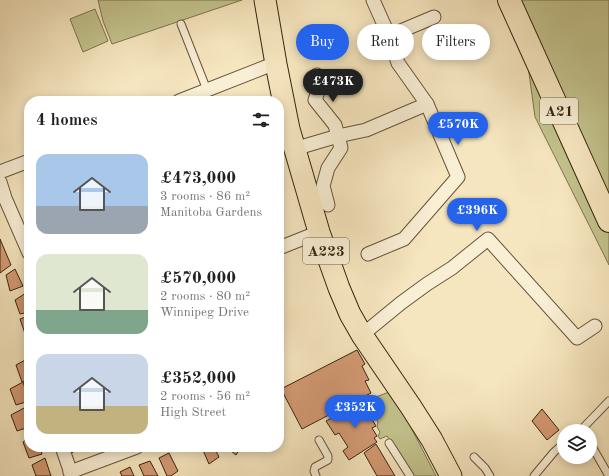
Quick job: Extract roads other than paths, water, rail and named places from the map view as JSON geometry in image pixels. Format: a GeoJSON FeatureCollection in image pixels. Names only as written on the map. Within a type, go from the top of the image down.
{"type":"FeatureCollection","features":[{"type":"Feature","properties":{"kind":"highway","name":"A21"},"geometry":{"type":"LineString","coordinates":[[509,0],[609,221]]}},
{"type":"Feature","properties":{"kind":"main road","name":"A223"},"geometry":{"type":"LineString","coordinates":[[265,0],[283,96]]}},
{"type":"Feature","properties":{"kind":"main road","name":"A223"},"geometry":{"type":"LineString","coordinates":[[284,103],[294,149],[319,232],[346,306],[362,335],[432,440],[451,476]]}},
{"type":"Feature","properties":{"kind":"street"},"geometry":{"type":"LineString","coordinates":[[373,0],[384,24]]}},
{"type":"Feature","properties":{"kind":"street"},"geometry":{"type":"LineString","coordinates":[[414,25],[434,16]]}},
{"type":"Feature","properties":{"kind":"street"},"geometry":{"type":"LineString","coordinates":[[368,254],[404,239],[458,177],[427,104],[397,60]]}},
{"type":"Feature","properties":{"kind":"street"},"geometry":{"type":"LineString","coordinates":[[209,96],[268,66],[276,64]]}},
{"type":"Feature","properties":{"kind":"street"},"geometry":{"type":"LineString","coordinates":[[317,75],[320,86],[315,100],[334,125],[341,148],[328,168],[323,186],[328,205]]}},
{"type":"Feature","properties":{"kind":"street"},"geometry":{"type":"LineString","coordinates":[[294,149],[338,136],[366,130],[427,104]]}},
{"type":"Feature","properties":{"kind":"street"},"geometry":{"type":"LineString","coordinates":[[0,172],[24,163]]}},
{"type":"Feature","properties":{"kind":"street"},"geometry":{"type":"LineString","coordinates":[[0,182],[5,198],[24,242]]}},
{"type":"Feature","properties":{"kind":"street"},"geometry":{"type":"LineString","coordinates":[[284,246],[319,232]]}},
{"type":"Feature","properties":{"kind":"street"},"geometry":{"type":"LineString","coordinates":[[362,335],[401,303],[452,268],[488,239],[577,338],[595,326]]}},
{"type":"Feature","properties":{"kind":"street"},"geometry":{"type":"LineString","coordinates":[[64,452],[71,474],[125,452]]}},
{"type":"Feature","properties":{"kind":"lane"},"geometry":{"type":"LineString","coordinates":[[181,24],[209,96]]}},
{"type":"Feature","properties":{"kind":"lane"},"geometry":{"type":"LineString","coordinates":[[587,424],[609,401]]}},
{"type":"Feature","properties":{"kind":"lane"},"geometry":{"type":"LineString","coordinates":[[316,476],[314,471],[315,467],[328,460],[328,456],[319,440]]}},
{"type":"Feature","properties":{"kind":"lane"},"geometry":{"type":"LineString","coordinates":[[389,443],[410,476]]}},
{"type":"Feature","properties":{"kind":"lane"},"geometry":{"type":"LineString","coordinates":[[534,476],[557,449]]}},
{"type":"Feature","properties":{"kind":"lane"},"geometry":{"type":"LineString","coordinates":[[597,455],[609,476]]}},
{"type":"Feature","properties":{"kind":"lane"},"geometry":{"type":"LineString","coordinates":[[474,457],[485,468],[490,476]]}}]}
